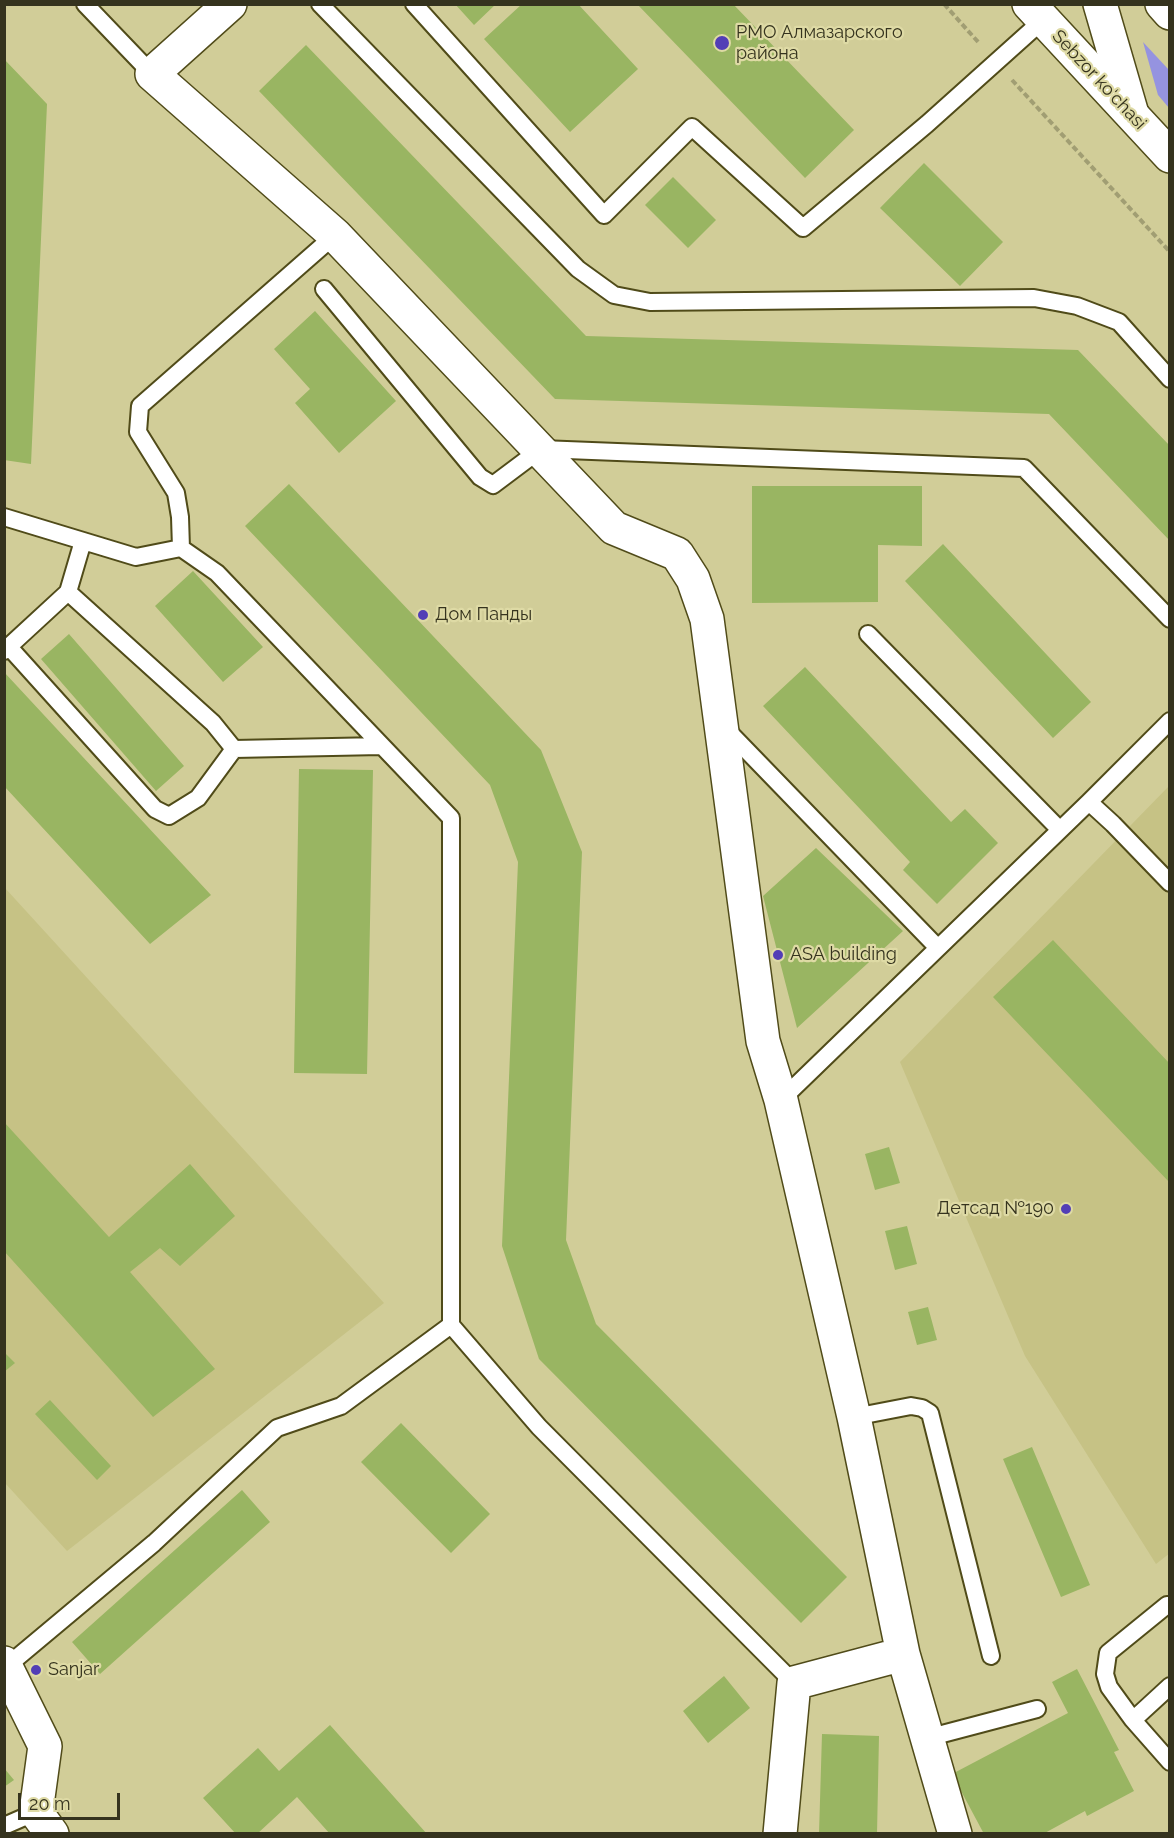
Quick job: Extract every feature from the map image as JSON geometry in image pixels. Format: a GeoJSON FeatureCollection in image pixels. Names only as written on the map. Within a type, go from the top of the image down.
{"type":"FeatureCollection","features":[{"type":"Feature","properties":{"kind":"street"},"geometry":{"type":"LineString","coordinates":[[230,4],[152,74],[335,235],[614,528],[677,554],[693,579],[707,619],[763,1041],[781,1100],[854,1417],[903,1654],[955,1833]]}},
{"type":"Feature","properties":{"kind":"street"},"geometry":{"type":"LineString","coordinates":[[1100,4],[1132,114]]}},
{"type":"Feature","properties":{"kind":"street"},"geometry":{"type":"LineString","coordinates":[[1162,4],[1170,13]]}},
{"type":"Feature","properties":{"kind":"street","name":"Sebzor ko‘chasi"},"geometry":{"type":"LineString","coordinates":[[1036,12],[1170,156]]}},
{"type":"Feature","properties":{"kind":"street"},"geometry":{"type":"LineString","coordinates":[[780,1833],[794,1683],[903,1654]]}},
{"type":"Feature","properties":{"kind":"street"},"geometry":{"type":"LineString","coordinates":[[6,1664],[45,1746],[44,1823]]}},
{"type":"Feature","properties":{"kind":"lane"},"geometry":{"type":"LineString","coordinates":[[85,4],[152,74]]}},
{"type":"Feature","properties":{"kind":"lane"},"geometry":{"type":"LineString","coordinates":[[320,4],[578,269],[614,295],[650,302],[1034,298],[1077,306],[1119,322],[1170,379]]}},
{"type":"Feature","properties":{"kind":"lane"},"geometry":{"type":"LineString","coordinates":[[414,4],[604,215],[692,127],[802,228],[927,124],[996,62],[1036,12]]}},
{"type":"Feature","properties":{"kind":"lane"},"geometry":{"type":"LineString","coordinates":[[181,548],[180,517],[176,493],[138,432],[140,405],[335,235]]}},
{"type":"Feature","properties":{"kind":"lane"},"geometry":{"type":"LineString","coordinates":[[324,289],[480,477],[493,485],[541,449],[1023,468],[1170,619]]}},
{"type":"Feature","properties":{"kind":"lane"},"geometry":{"type":"LineString","coordinates":[[4,517],[136,557],[181,548],[217,573],[451,818],[451,1325],[539,1427],[794,1683]]}},
{"type":"Feature","properties":{"kind":"lane"},"geometry":{"type":"LineString","coordinates":[[83,541],[68,592],[7,649],[155,809],[169,816],[198,798],[234,749]]}},
{"type":"Feature","properties":{"kind":"lane"},"geometry":{"type":"LineString","coordinates":[[68,592],[213,723],[234,749]]}},
{"type":"Feature","properties":{"kind":"lane"},"geometry":{"type":"LineString","coordinates":[[868,634],[1060,830]]}},
{"type":"Feature","properties":{"kind":"lane"},"geometry":{"type":"LineString","coordinates":[[781,1100],[1170,721]]}},
{"type":"Feature","properties":{"kind":"lane"},"geometry":{"type":"LineString","coordinates":[[721,724],[938,948]]}},
{"type":"Feature","properties":{"kind":"lane"},"geometry":{"type":"LineString","coordinates":[[234,749],[381,746]]}},
{"type":"Feature","properties":{"kind":"lane"},"geometry":{"type":"LineString","coordinates":[[1089,802],[1170,883]]}},
{"type":"Feature","properties":{"kind":"lane"},"geometry":{"type":"LineString","coordinates":[[6,1664],[154,1543],[277,1428],[341,1406],[451,1325]]}},
{"type":"Feature","properties":{"kind":"lane"},"geometry":{"type":"LineString","coordinates":[[854,1417],[911,1406],[922,1408],[930,1413],[991,1656]]}},
{"type":"Feature","properties":{"kind":"lane"},"geometry":{"type":"LineString","coordinates":[[1167,1605],[1108,1653],[1105,1674],[1109,1687],[1133,1720],[1170,1762]]}},
{"type":"Feature","properties":{"kind":"lane"},"geometry":{"type":"LineString","coordinates":[[1133,1720],[1170,1686]]}},
{"type":"Feature","properties":{"kind":"lane"},"geometry":{"type":"LineString","coordinates":[[927,1738],[1037,1709]]}},
{"type":"Feature","properties":{"kind":"lane"},"geometry":{"type":"LineString","coordinates":[[4,1826],[44,1823]]}},
{"type":"Feature","properties":{"kind":"path"},"geometry":{"type":"LineString","coordinates":[[944,4],[1170,252]]}},
{"type":"Feature","properties":{"kind":"shaded area"},"geometry":{"type":"Polygon","coordinates":[[[1143,42],[1169,70],[1169,108],[1158,95],[1143,42]]]}},
{"type":"Feature","properties":{"kind":"shaded area","name":"Детсад №190"},"geometry":{"type":"Polygon","coordinates":[[[1169,786],[1170,1553],[1156,1564],[1025,1356],[900,1062],[1169,786]]]}},
{"type":"Feature","properties":{"kind":"shaded area"},"geometry":{"type":"Polygon","coordinates":[[[5,888],[384,1303],[67,1551],[5,1483],[5,888]]]}},
{"type":"Feature","properties":{"kind":"building"},"geometry":{"type":"Polygon","coordinates":[[[455,4],[496,4],[474,25],[455,4]]]}},
{"type":"Feature","properties":{"kind":"building"},"geometry":{"type":"Polygon","coordinates":[[[522,4],[578,4],[638,69],[570,132],[484,39],[522,4]]]}},
{"type":"Feature","properties":{"kind":"building"},"geometry":{"type":"Polygon","coordinates":[[[637,4],[733,4],[854,130],[805,178],[637,4]]]}},
{"type":"Feature","properties":{"kind":"building"},"geometry":{"type":"Polygon","coordinates":[[[306,45],[586,336],[1078,350],[1170,446],[1170,541],[1049,414],[555,399],[259,91],[306,45]]]}},
{"type":"Feature","properties":{"kind":"building"},"geometry":{"type":"Polygon","coordinates":[[[4,59],[47,104],[31,464],[4,460],[4,59]]]}},
{"type":"Feature","properties":{"kind":"building"},"geometry":{"type":"Polygon","coordinates":[[[924,163],[1003,242],[960,286],[880,208],[924,163]]]}},
{"type":"Feature","properties":{"kind":"building"},"geometry":{"type":"Polygon","coordinates":[[[673,177],[716,220],[688,248],[645,205],[673,177]]]}},
{"type":"Feature","properties":{"kind":"building"},"geometry":{"type":"Polygon","coordinates":[[[315,311],[396,401],[339,453],[295,403],[310,389],[274,349],[315,311]]]}},
{"type":"Feature","properties":{"kind":"building"},"geometry":{"type":"Polygon","coordinates":[[[289,484],[541,750],[582,852],[566,1240],[596,1324],[847,1577],[801,1623],[539,1359],[502,1246],[518,862],[490,785],[245,526],[289,484]]]}},
{"type":"Feature","properties":{"kind":"building"},"geometry":{"type":"Polygon","coordinates":[[[752,486],[922,486],[922,546],[878,545],[878,602],[752,603],[752,486]]]}},
{"type":"Feature","properties":{"kind":"building"},"geometry":{"type":"Polygon","coordinates":[[[943,544],[1091,702],[1053,738],[905,581],[943,544]]]}},
{"type":"Feature","properties":{"kind":"building"},"geometry":{"type":"Polygon","coordinates":[[[193,571],[263,647],[223,682],[155,606],[193,571]]]}},
{"type":"Feature","properties":{"kind":"building"},"geometry":{"type":"Polygon","coordinates":[[[69,634],[184,766],[156,791],[41,659],[69,634]]]}},
{"type":"Feature","properties":{"kind":"building"},"geometry":{"type":"Polygon","coordinates":[[[805,667],[951,822],[965,809],[998,843],[937,904],[903,870],[910,862],[763,706],[805,667]]]}},
{"type":"Feature","properties":{"kind":"building"},"geometry":{"type":"Polygon","coordinates":[[[4,672],[211,895],[150,944],[4,786],[4,672]]]}},
{"type":"Feature","properties":{"kind":"building"},"geometry":{"type":"Polygon","coordinates":[[[299,769],[373,770],[367,1074],[294,1073],[299,769]]]}},
{"type":"Feature","properties":{"kind":"building"},"geometry":{"type":"Polygon","coordinates":[[[816,848],[903,931],[797,1028],[763,896],[816,848]]]}},
{"type":"Feature","properties":{"kind":"building"},"geometry":{"type":"Polygon","coordinates":[[[1053,940],[1170,1064],[1170,1183],[993,997],[1053,940]]]}},
{"type":"Feature","properties":{"kind":"building"},"geometry":{"type":"Polygon","coordinates":[[[4,1122],[109,1237],[190,1164],[235,1216],[180,1266],[160,1248],[130,1272],[215,1369],[153,1417],[4,1251],[4,1122]]]}},
{"type":"Feature","properties":{"kind":"building"},"geometry":{"type":"Polygon","coordinates":[[[889,1147],[900,1183],[875,1190],[865,1154],[889,1147]]]}},
{"type":"Feature","properties":{"kind":"building"},"geometry":{"type":"Polygon","coordinates":[[[907,1226],[917,1264],[895,1270],[885,1231],[907,1226]]]}},
{"type":"Feature","properties":{"kind":"building"},"geometry":{"type":"Polygon","coordinates":[[[928,1307],[937,1340],[917,1345],[908,1312],[928,1307]]]}},
{"type":"Feature","properties":{"kind":"building"},"geometry":{"type":"Polygon","coordinates":[[[4,1352],[15,1363],[4,1372],[4,1352]]]}},
{"type":"Feature","properties":{"kind":"building"},"geometry":{"type":"Polygon","coordinates":[[[50,1400],[111,1466],[97,1480],[35,1414],[50,1400]]]}},
{"type":"Feature","properties":{"kind":"building"},"geometry":{"type":"Polygon","coordinates":[[[401,1423],[490,1514],[451,1553],[361,1462],[401,1423]]]}},
{"type":"Feature","properties":{"kind":"building"},"geometry":{"type":"Polygon","coordinates":[[[1032,1447],[1090,1585],[1061,1597],[1003,1459],[1032,1447]]]}},
{"type":"Feature","properties":{"kind":"building"},"geometry":{"type":"Polygon","coordinates":[[[242,1490],[270,1522],[100,1674],[72,1642],[242,1490]]]}},
{"type":"Feature","properties":{"kind":"building"},"geometry":{"type":"Polygon","coordinates":[[[1077,1669],[1119,1750],[1114,1752],[1134,1791],[1087,1816],[1085,1811],[1043,1834],[984,1834],[952,1774],[1068,1713],[1052,1682],[1077,1669]]]}},
{"type":"Feature","properties":{"kind":"building"},"geometry":{"type":"Polygon","coordinates":[[[724,1676],[750,1708],[708,1743],[683,1711],[724,1676]]]}},
{"type":"Feature","properties":{"kind":"building"},"geometry":{"type":"Polygon","coordinates":[[[330,1725],[427,1834],[330,1834],[297,1797],[257,1834],[236,1834],[203,1798],[258,1748],[279,1771],[330,1725]]]}},
{"type":"Feature","properties":{"kind":"building"},"geometry":{"type":"Polygon","coordinates":[[[822,1734],[879,1736],[877,1834],[819,1834],[822,1734]]]}},
{"type":"Feature","properties":{"kind":"building"},"geometry":{"type":"Polygon","coordinates":[[[4,1768],[14,1780],[4,1787],[4,1768]]]}},
{"type":"Feature","properties":{"kind":"place","name":"РМО Алмазарского района"},"geometry":{"type":"Point","coordinates":[722,43]}},
{"type":"Feature","properties":{"kind":"place","name":"Дом Панды"},"geometry":{"type":"Point","coordinates":[423,615]}},
{"type":"Feature","properties":{"kind":"place","name":"ASA building"},"geometry":{"type":"Point","coordinates":[778,955]}},
{"type":"Feature","properties":{"kind":"place","name":"Детсад №190"},"geometry":{"type":"Point","coordinates":[1066,1209]}},
{"type":"Feature","properties":{"kind":"place","name":"Sanjar"},"geometry":{"type":"Point","coordinates":[36,1670]}}]}
